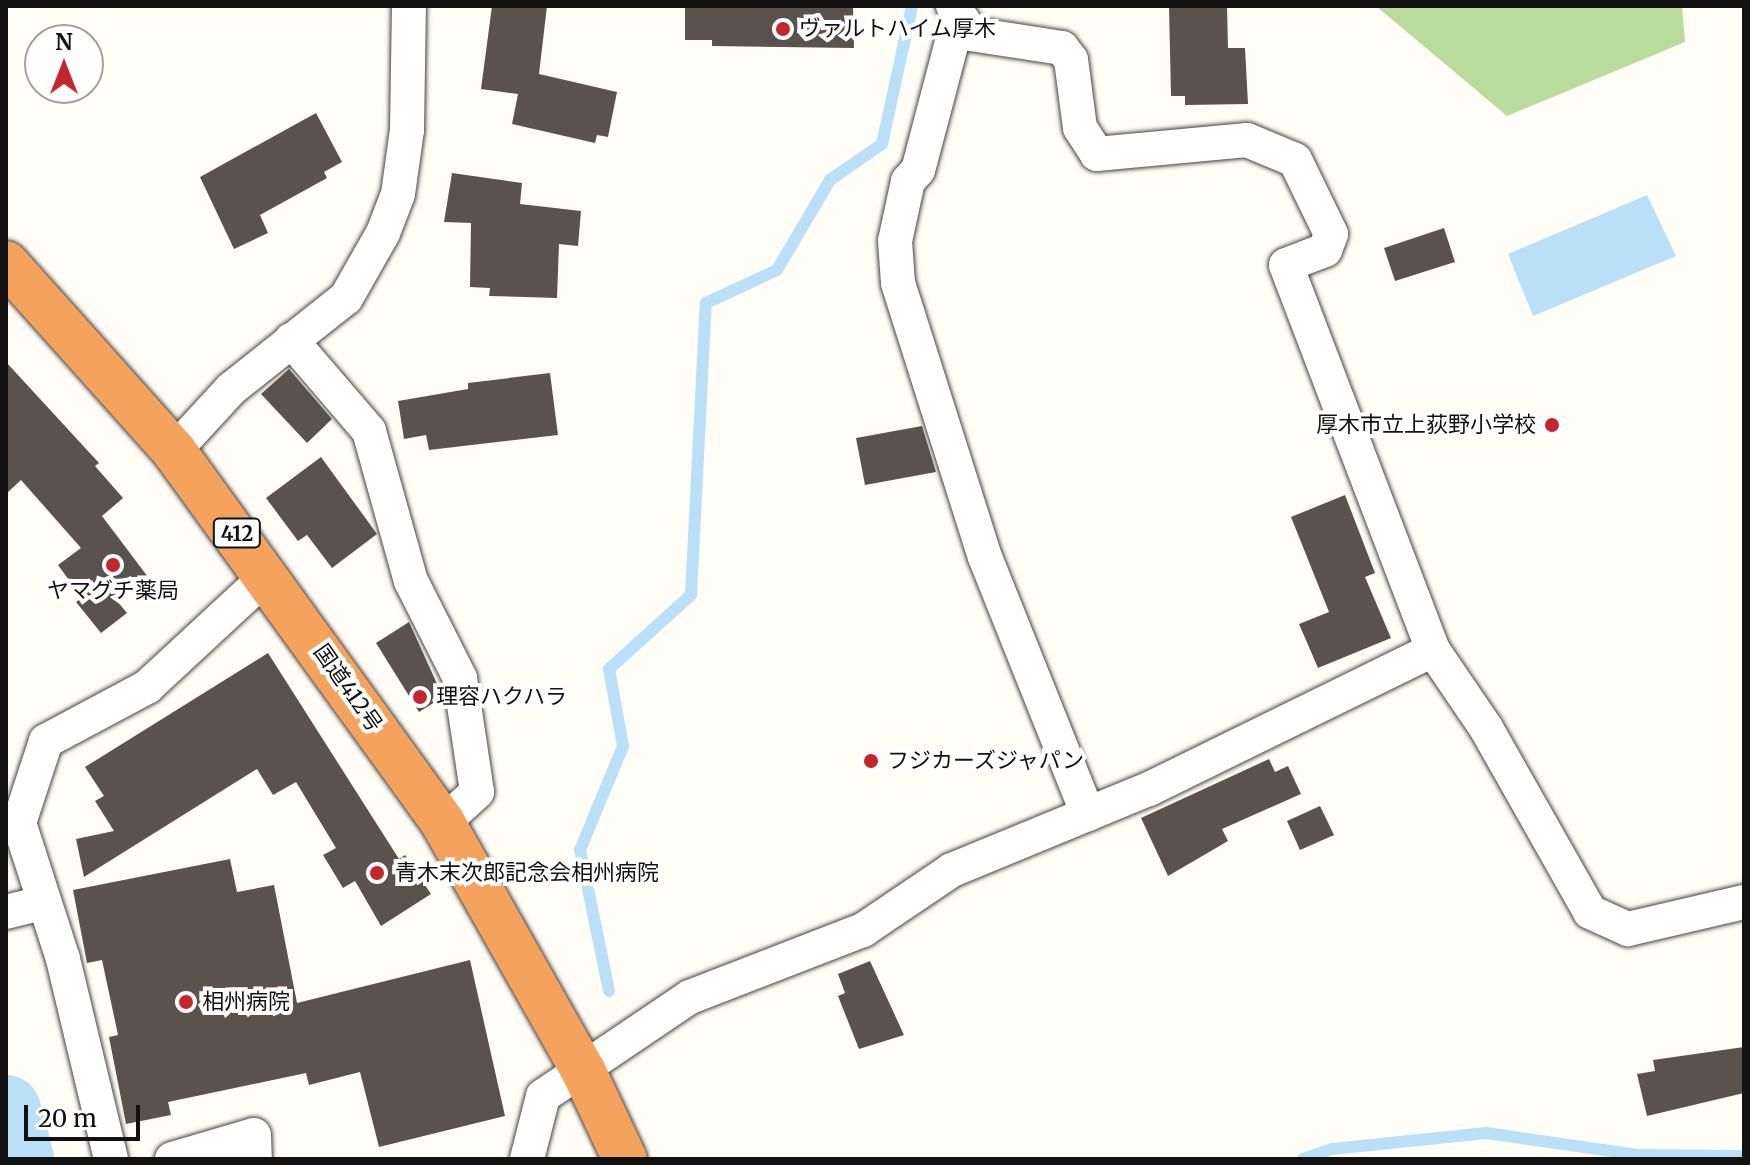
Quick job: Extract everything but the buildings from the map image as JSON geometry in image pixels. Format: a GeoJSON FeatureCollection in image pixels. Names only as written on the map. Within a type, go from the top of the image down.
{"type":"FeatureCollection","features":[{"type":"Feature","properties":{"kind":"highway","name":"国道412号"},"geometry":{"type":"LineString","coordinates":[[6,263],[174,451],[268,575],[443,823],[584,1072],[625,1159]]}},
{"type":"Feature","properties":{"kind":"street"},"geometry":{"type":"LineString","coordinates":[[174,451],[231,389],[346,298],[398,194],[407,130],[409,6]]}},
{"type":"Feature","properties":{"kind":"street"},"geometry":{"type":"LineString","coordinates":[[955,12],[972,34],[1062,48],[1071,60],[1080,128],[1097,154],[1247,140],[1295,160],[1331,234],[1325,250],[1286,265],[1433,650],[1486,728],[1590,912],[1628,929],[1744,902]]}},
{"type":"Feature","properties":{"kind":"street"},"geometry":{"type":"LineString","coordinates":[[955,12],[918,170],[908,181],[895,241],[898,283],[985,557],[1088,814]]}},
{"type":"Feature","properties":{"kind":"street"},"geometry":{"type":"LineString","coordinates":[[291,340],[369,431],[411,581],[460,678],[477,792],[443,823]]}},
{"type":"Feature","properties":{"kind":"street"},"geometry":{"type":"LineString","coordinates":[[111,1159],[63,959],[42,903],[19,823],[46,741],[147,687],[268,575]]}},
{"type":"Feature","properties":{"kind":"street"},"geometry":{"type":"LineString","coordinates":[[527,1159],[543,1096],[584,1072],[690,997],[863,930],[952,870],[1088,814],[1433,650]]}},
{"type":"Feature","properties":{"kind":"street"},"geometry":{"type":"LineString","coordinates":[[6,912],[42,903]]}},
{"type":"Feature","properties":{"kind":"street"},"geometry":{"type":"LineString","coordinates":[[172,1159],[254,1135],[255,1159]]}},
{"type":"Feature","properties":{"kind":"green space"},"geometry":{"type":"Polygon","coordinates":[[[1376,6],[1682,6],[1685,42],[1507,116],[1376,6]]]}},
{"type":"Feature","properties":{"kind":"water"},"geometry":{"type":"Polygon","coordinates":[[[1647,195],[1676,256],[1533,316],[1508,254],[1647,195]]]}},
{"type":"Feature","properties":{"kind":"waterway"},"geometry":{"type":"LineString","coordinates":[[609,991],[580,850],[623,746],[609,669],[691,595],[706,303],[777,270],[830,180],[882,144],[912,6]]}},
{"type":"Feature","properties":{"kind":"waterway"},"geometry":{"type":"LineString","coordinates":[[6,1110],[19,1159]]}},
{"type":"Feature","properties":{"kind":"waterway"},"geometry":{"type":"LineString","coordinates":[[1303,1159],[1332,1149],[1486,1133],[1639,1155],[1744,1156]]}},
{"type":"Feature","properties":{"kind":"place","name":"ヴァルトハイム厚木"},"geometry":{"type":"Point","coordinates":[783,29]}},
{"type":"Feature","properties":{"kind":"place","name":"厚木市立上荻野小学校"},"geometry":{"type":"Point","coordinates":[1552,425]}},
{"type":"Feature","properties":{"kind":"place","name":"ヤマグチ薬局"},"geometry":{"type":"Point","coordinates":[113,565]}},
{"type":"Feature","properties":{"kind":"place","name":"理容ハクハラ"},"geometry":{"type":"Point","coordinates":[420,697]}},
{"type":"Feature","properties":{"kind":"place","name":"フジカーズジャパン"},"geometry":{"type":"Point","coordinates":[871,761]}},
{"type":"Feature","properties":{"kind":"place","name":"青木末次郎記念会相州病院"},"geometry":{"type":"Point","coordinates":[377,873]}},
{"type":"Feature","properties":{"kind":"place","name":"相州病院"},"geometry":{"type":"Point","coordinates":[186,1002]}}]}
